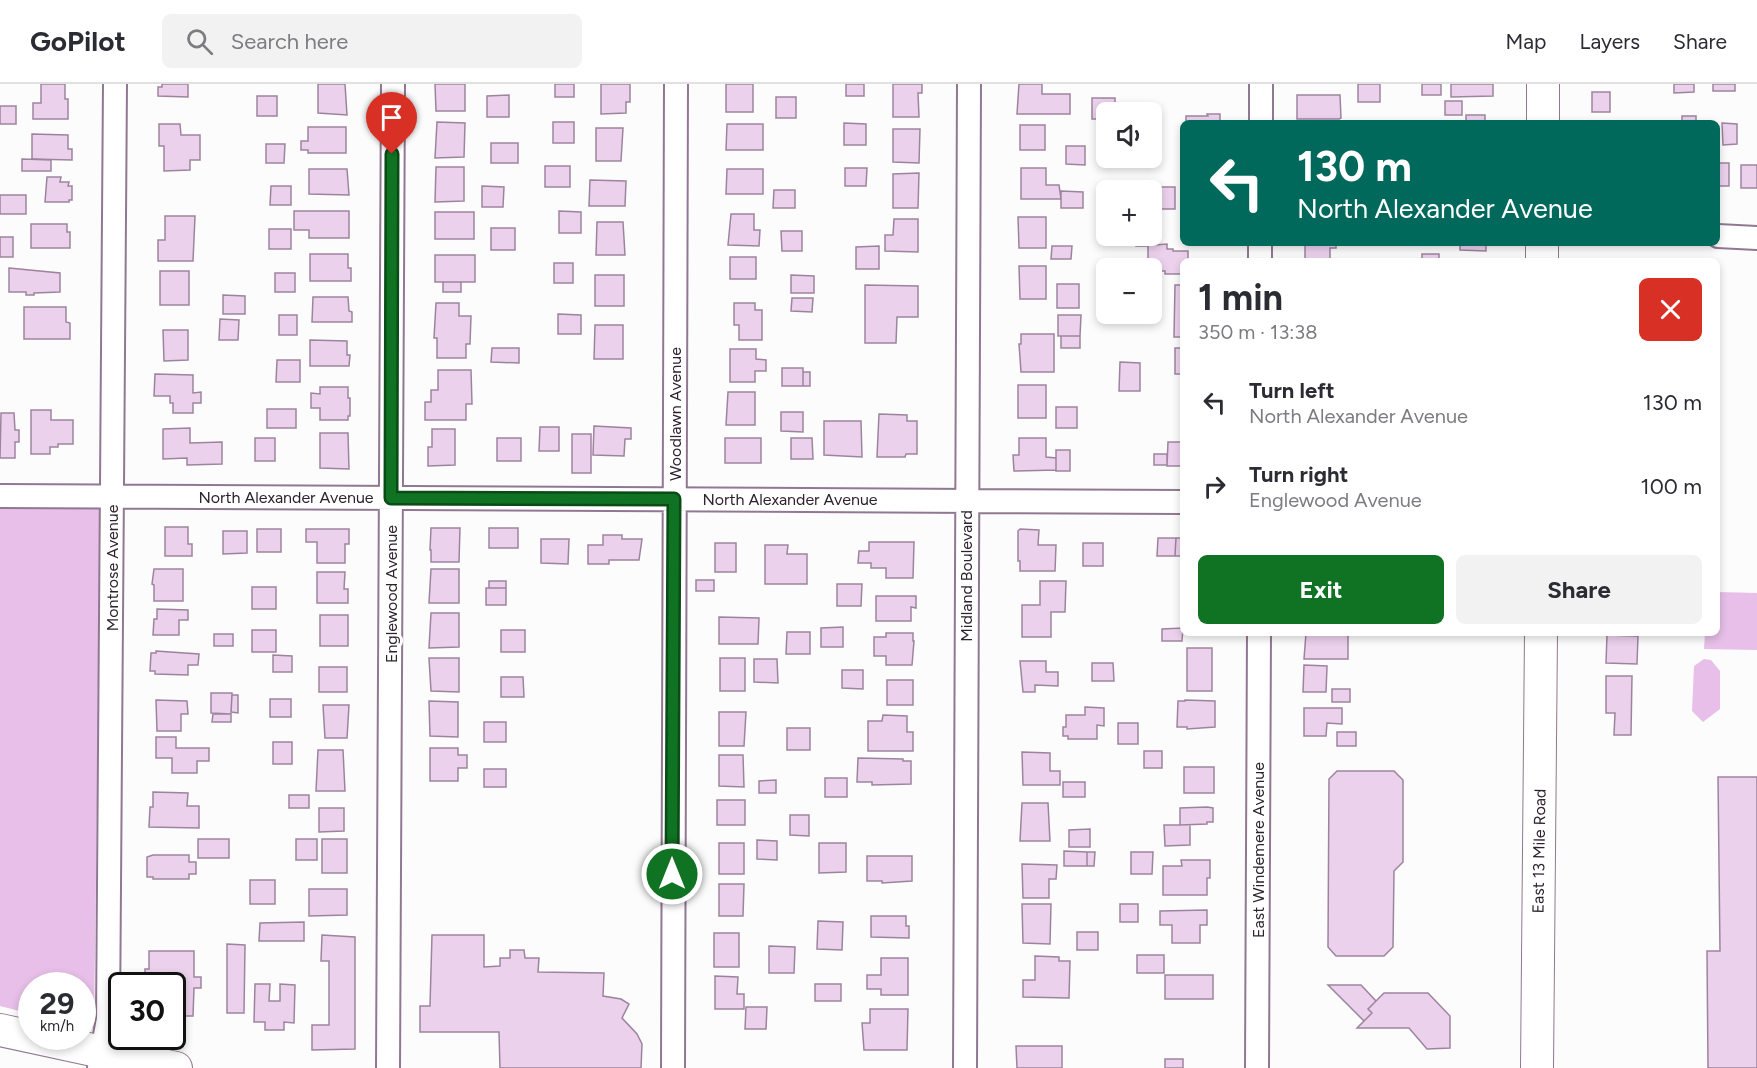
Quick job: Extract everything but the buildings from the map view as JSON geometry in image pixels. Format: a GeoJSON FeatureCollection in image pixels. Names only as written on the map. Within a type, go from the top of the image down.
{"type":"FeatureCollection","features":[{"type":"Feature","properties":{"kind":"main road"},"geometry":{"type":"LineString","coordinates":[[1543,120],[1544,84]]}},
{"type":"Feature","properties":{"kind":"main road","name":"East 13 Mile Road"},"geometry":{"type":"LineString","coordinates":[[1537,1068],[1541,636]]}},
{"type":"Feature","properties":{"kind":"main road"},"geometry":{"type":"LineString","coordinates":[[0,1030],[100,1060],[176,1068]]}},
{"type":"Feature","properties":{"kind":"street","name":"Montrose Avenue"},"geometry":{"type":"LineString","coordinates":[[100,1060],[108,1019],[115,84]]}},
{"type":"Feature","properties":{"kind":"street","name":"Englewood Avenue"},"geometry":{"type":"LineString","coordinates":[[388,1068],[393,84]]}},
{"type":"Feature","properties":{"kind":"street","name":"Woodlawn Avenue"},"geometry":{"type":"LineString","coordinates":[[672,1068],[676,84]]}},
{"type":"Feature","properties":{"kind":"street","name":"Midland Boulevard"},"geometry":{"type":"LineString","coordinates":[[965,1068],[969,84]]}},
{"type":"Feature","properties":{"kind":"street"},"geometry":{"type":"LineString","coordinates":[[1261,84],[1261,120]]}},
{"type":"Feature","properties":{"kind":"street"},"geometry":{"type":"LineString","coordinates":[[1720,236],[1757,238]]}},
{"type":"Feature","properties":{"kind":"street","name":"North Alexander Avenue"},"geometry":{"type":"LineString","coordinates":[[0,496],[1180,502]]}},
{"type":"Feature","properties":{"kind":"street","name":"East Windemere Avenue"},"geometry":{"type":"LineString","coordinates":[[1257,1068],[1259,636]]}},
{"type":"Feature","properties":{"kind":"shaded area"},"geometry":{"type":"Polygon","coordinates":[[[101,505],[95,972],[18,972],[18,1011],[0,1006],[0,506],[101,505]]]}},
{"type":"Feature","properties":{"kind":"shaded area"},"geometry":{"type":"Polygon","coordinates":[[[1720,592],[1757,593],[1757,650],[1704,649],[1705,636],[1720,636],[1720,592]]]}},
{"type":"Feature","properties":{"kind":"shaded area"},"geometry":{"type":"Polygon","coordinates":[[[1704,659],[1711,660],[1720,671],[1720,709],[1703,722],[1692,711],[1694,666],[1704,659]]]}},
{"type":"Feature","properties":{"kind":"route"},"geometry":{"type":"LineString","coordinates":[[392,154],[391,498],[674,499],[672,874]]}}]}
